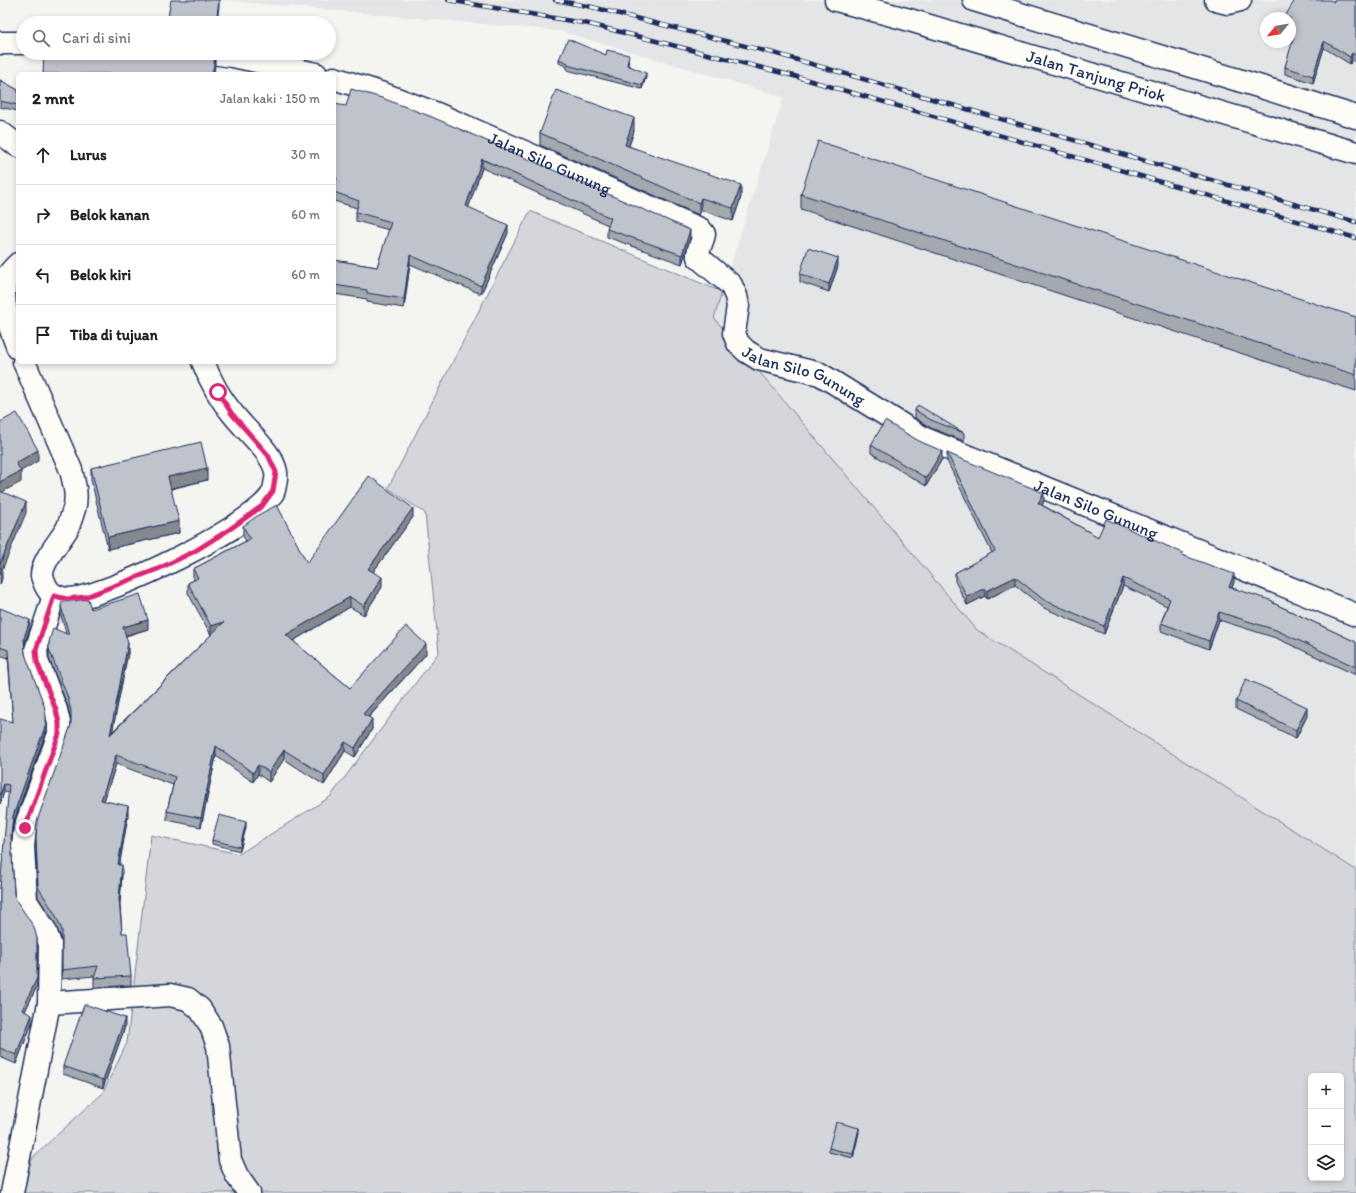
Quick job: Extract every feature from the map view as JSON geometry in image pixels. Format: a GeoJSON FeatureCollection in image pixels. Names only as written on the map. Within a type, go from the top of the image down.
{"type":"FeatureCollection","features":[{"type":"Feature","properties":{"kind":"main road","name":"Jalan Tanjung Priok"},"geometry":{"type":"LineString","coordinates":[[836,0],[906,19],[1356,153]]}},
{"type":"Feature","properties":{"kind":"main road"},"geometry":{"type":"LineString","coordinates":[[974,0],[1356,117]]}},
{"type":"Feature","properties":{"kind":"main road"},"geometry":{"type":"LineString","coordinates":[[1216,0],[1228,3],[1240,0]]}},
{"type":"Feature","properties":{"kind":"main road"},"geometry":{"type":"LineString","coordinates":[[0,44],[16,43]]}},
{"type":"Feature","properties":{"kind":"main road"},"geometry":{"type":"LineString","coordinates":[[251,60],[307,72]]}},
{"type":"Feature","properties":{"kind":"main road","name":"Jalan Silo Gunung"},"geometry":{"type":"LineString","coordinates":[[336,79],[437,114],[700,229],[704,234],[703,241],[698,252],[698,257],[732,285],[738,306],[734,332],[738,343],[746,351],[759,359],[820,374],[924,439],[1356,615]]}},
{"type":"Feature","properties":{"kind":"main road"},"geometry":{"type":"LineString","coordinates":[[0,132],[16,144]]}},
{"type":"Feature","properties":{"kind":"main road"},"geometry":{"type":"LineString","coordinates":[[16,266],[6,278],[0,293],[3,312],[16,343]]}},
{"type":"Feature","properties":{"kind":"main road"},"geometry":{"type":"LineString","coordinates":[[25,364],[72,470],[76,488],[75,507],[68,527],[45,564],[42,577],[47,588],[54,596],[67,599],[85,597],[158,569],[195,551],[230,529],[262,506],[273,491],[276,472],[268,455],[232,414],[218,392],[204,364]]}},
{"type":"Feature","properties":{"kind":"main road"},"geometry":{"type":"LineString","coordinates":[[12,1193],[49,1003],[50,944],[45,930],[26,901],[23,846],[25,828],[59,734],[59,723],[56,710],[37,662],[36,650],[54,596]]}},
{"type":"Feature","properties":{"kind":"main road"},"geometry":{"type":"LineString","coordinates":[[49,1003],[170,995],[188,999],[200,1009],[211,1026],[218,1046],[230,1160],[237,1176],[249,1193]]}},
{"type":"Feature","properties":{"kind":"shaded area"},"geometry":{"type":"Polygon","coordinates":[[[220,0],[1356,0],[1356,870],[977,630],[714,318],[784,97],[560,31],[220,0]]]}},
{"type":"Feature","properties":{"kind":"shaded area"},"geometry":{"type":"Polygon","coordinates":[[[530,211],[722,292],[714,318],[977,630],[1356,870],[1356,1193],[15,1193],[34,1156],[102,1094],[127,1043],[151,835],[239,854],[330,797],[439,652],[425,513],[388,488],[530,211]]]}},
{"type":"Feature","properties":{"kind":"building"},"geometry":{"type":"Polygon","coordinates":[[[171,0],[219,0],[217,16],[168,16],[171,0]]]}},
{"type":"Feature","properties":{"kind":"building"},"geometry":{"type":"Polygon","coordinates":[[[1295,0],[1330,0],[1334,2],[1335,0],[1356,0],[1356,56],[1352,53],[1350,57],[1324,41],[1313,76],[1285,67],[1291,48],[1296,48],[1296,12],[1288,12],[1295,0]]]}},
{"type":"Feature","properties":{"kind":"building"},"geometry":{"type":"Polygon","coordinates":[[[568,39],[606,55],[607,50],[629,55],[627,65],[646,73],[642,85],[567,65],[568,63],[559,59],[568,39]]]}},
{"type":"Feature","properties":{"kind":"building"},"geometry":{"type":"Polygon","coordinates":[[[44,60],[215,60],[212,72],[43,72],[44,60]]]}},
{"type":"Feature","properties":{"kind":"building"},"geometry":{"type":"Polygon","coordinates":[[[0,80],[16,89],[16,105],[0,101],[0,80]]]}},
{"type":"Feature","properties":{"kind":"building"},"geometry":{"type":"Polygon","coordinates":[[[351,89],[382,98],[432,117],[690,230],[682,255],[607,229],[611,218],[482,159],[466,206],[508,225],[481,286],[410,255],[404,299],[367,293],[367,290],[336,285],[336,260],[377,267],[391,222],[356,212],[359,201],[336,193],[336,104],[346,106],[351,89]]]}},
{"type":"Feature","properties":{"kind":"building"},"geometry":{"type":"Polygon","coordinates":[[[556,90],[634,118],[625,145],[741,185],[733,208],[701,198],[699,203],[540,133],[556,90]]]}},
{"type":"Feature","properties":{"kind":"building"},"geometry":{"type":"Polygon","coordinates":[[[818,141],[1356,317],[1356,375],[801,194],[818,141]]]}},
{"type":"Feature","properties":{"kind":"building"},"geometry":{"type":"Polygon","coordinates":[[[808,248],[838,258],[829,284],[800,274],[808,248]]]}},
{"type":"Feature","properties":{"kind":"building"},"geometry":{"type":"Polygon","coordinates":[[[918,405],[964,433],[931,420],[915,410],[918,405]]]}},
{"type":"Feature","properties":{"kind":"building"},"geometry":{"type":"Polygon","coordinates":[[[17,413],[38,450],[16,463],[21,471],[0,482],[0,422],[17,413]]]}},
{"type":"Feature","properties":{"kind":"building"},"geometry":{"type":"Polygon","coordinates":[[[885,421],[919,441],[942,451],[926,478],[871,445],[885,421]]]}},
{"type":"Feature","properties":{"kind":"building"},"geometry":{"type":"Polygon","coordinates":[[[201,442],[207,468],[168,477],[179,521],[108,537],[91,468],[201,442]]]}},
{"type":"Feature","properties":{"kind":"building"},"geometry":{"type":"Polygon","coordinates":[[[947,453],[1044,493],[1038,503],[1098,537],[1106,519],[1183,553],[1182,555],[1234,574],[1229,587],[1273,601],[1273,603],[1356,642],[1356,667],[1276,630],[1219,612],[1209,641],[1161,623],[1170,599],[1123,578],[1104,626],[1044,600],[1015,577],[987,591],[985,588],[967,597],[955,573],[995,551],[947,453]]]}},
{"type":"Feature","properties":{"kind":"building"},"geometry":{"type":"Polygon","coordinates":[[[369,476],[413,508],[368,569],[382,577],[364,606],[350,597],[286,635],[350,688],[406,626],[426,644],[363,714],[372,719],[355,748],[345,742],[324,775],[284,750],[269,772],[258,765],[253,773],[216,746],[201,818],[167,811],[175,777],[116,755],[101,800],[128,806],[118,865],[122,865],[119,899],[122,933],[127,933],[131,976],[94,978],[98,966],[62,970],[62,930],[55,914],[38,887],[36,837],[37,821],[71,725],[71,711],[68,698],[49,649],[49,642],[53,628],[69,635],[61,606],[62,602],[88,599],[91,609],[140,594],[148,620],[123,627],[128,643],[110,735],[224,622],[211,626],[188,583],[198,578],[193,569],[250,539],[243,526],[260,514],[277,505],[307,563],[369,476]]]}},
{"type":"Feature","properties":{"kind":"building"},"geometry":{"type":"Polygon","coordinates":[[[0,491],[26,502],[0,564],[0,491]]]}},
{"type":"Feature","properties":{"kind":"building"},"geometry":{"type":"Polygon","coordinates":[[[0,608],[30,620],[24,638],[25,654],[44,705],[46,716],[46,724],[13,816],[11,836],[14,894],[16,900],[34,927],[37,938],[37,978],[22,1010],[32,1015],[16,1055],[0,1048],[0,888],[9,785],[4,784],[0,795],[0,719],[13,722],[8,650],[0,647],[0,608]]]}},
{"type":"Feature","properties":{"kind":"building"},"geometry":{"type":"Polygon","coordinates":[[[1246,679],[1307,707],[1296,730],[1236,701],[1246,679]]]}},
{"type":"Feature","properties":{"kind":"building"},"geometry":{"type":"Polygon","coordinates":[[[219,815],[246,822],[240,847],[212,840],[219,815]]]}},
{"type":"Feature","properties":{"kind":"building"},"geometry":{"type":"Polygon","coordinates":[[[84,1005],[125,1018],[103,1080],[63,1066],[84,1005]]]}},
{"type":"Feature","properties":{"kind":"building"},"geometry":{"type":"Polygon","coordinates":[[[836,1122],[859,1128],[853,1154],[829,1148],[836,1122]]]}},
{"type":"Feature","properties":{"kind":"railway"},"geometry":{"type":"LineString","coordinates":[[448,0],[589,24],[794,76],[1356,238]]}},
{"type":"Feature","properties":{"kind":"railway"},"geometry":{"type":"LineString","coordinates":[[555,0],[592,7],[777,54],[1356,222]]}},
{"type":"Feature","properties":{"kind":"route"},"geometry":{"type":"LineString","coordinates":[[25,828],[59,734],[59,723],[56,710],[37,662],[36,650],[54,596],[67,599],[85,597],[158,569],[195,551],[230,529],[262,506],[273,491],[276,472],[268,455],[232,414],[218,392]]}}]}
